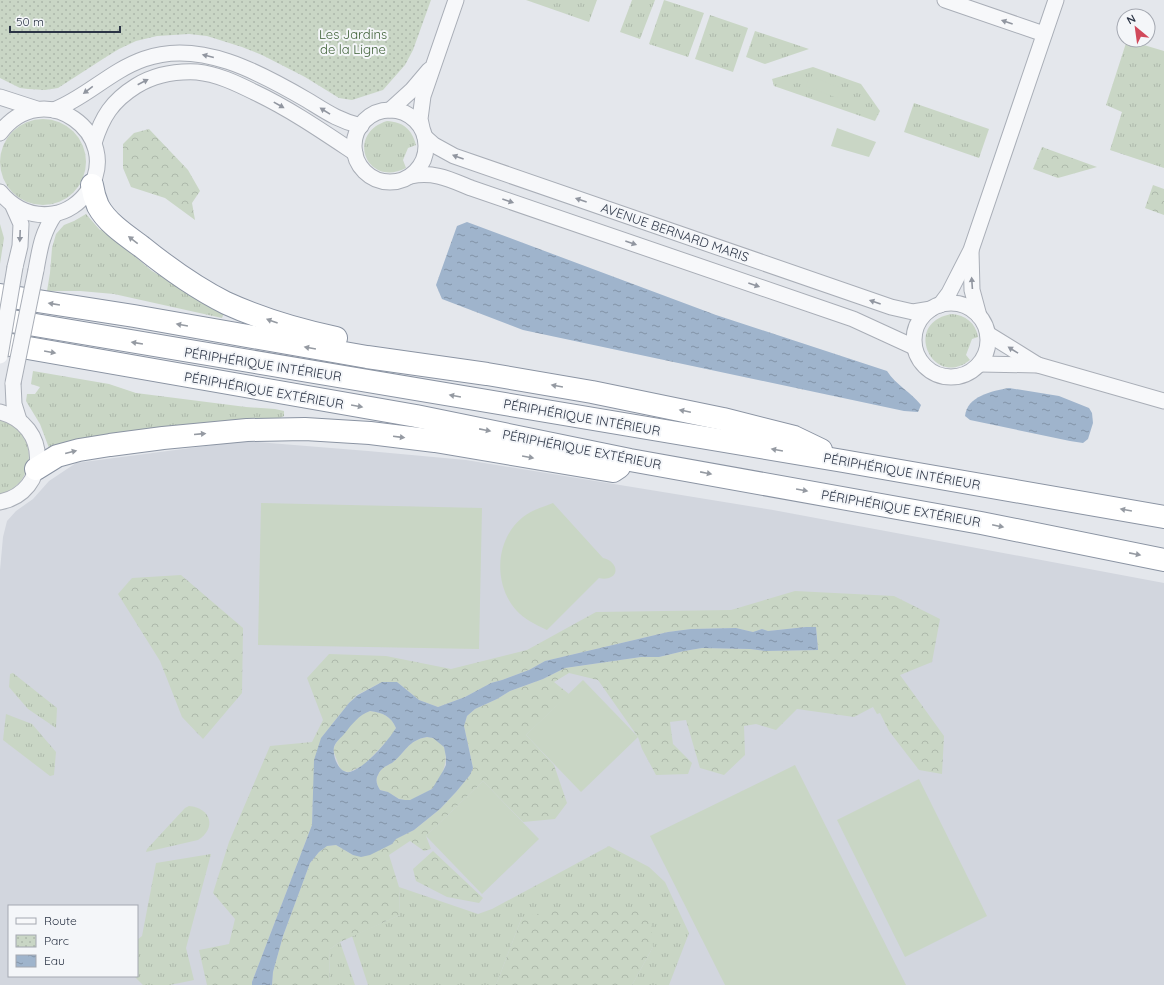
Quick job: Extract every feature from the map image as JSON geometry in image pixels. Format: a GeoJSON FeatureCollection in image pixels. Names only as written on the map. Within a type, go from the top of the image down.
{"type":"FeatureCollection","features":[{"type":"Feature","properties":{"kind":"highway"},"geometry":{"type":"LineString","coordinates":[[92,185],[99,206],[117,228],[187,280],[225,302],[282,324],[315,334],[487,374]]}},
{"type":"Feature","properties":{"kind":"highway"},"geometry":{"type":"LineString","coordinates":[[0,295],[134,316],[367,357],[487,374],[592,392],[737,423],[794,437],[843,461]]}},
{"type":"Feature","properties":{"kind":"highway","name":"PÉRIPHÉRIQUE INTÉRIEUR"},"geometry":{"type":"LineString","coordinates":[[0,319],[843,461],[1164,517]]}},
{"type":"Feature","properties":{"kind":"highway","name":"PÉRIPHÉRIQUE EXTÉRIEUR"},"geometry":{"type":"LineString","coordinates":[[0,343],[416,416],[630,460],[981,523],[1164,560]]}},
{"type":"Feature","properties":{"kind":"highway"},"geometry":{"type":"LineString","coordinates":[[36,469],[57,456],[79,450],[110,445],[247,430],[305,429],[436,441],[613,471],[630,460]]}},
{"type":"Feature","properties":{"kind":"street"},"geometry":{"type":"LineString","coordinates":[[424,133],[416,121],[400,111],[390,110],[374,114],[361,126],[357,134],[355,153],[362,169],[369,175],[385,182],[403,180],[411,176],[420,166],[425,154],[426,146],[424,133],[420,119],[424,96],[456,0]]}},
{"type":"Feature","properties":{"kind":"street"},"geometry":{"type":"LineString","coordinates":[[945,0],[1044,34]]}},
{"type":"Feature","properties":{"kind":"street"},"geometry":{"type":"LineString","coordinates":[[936,307],[951,303],[961,305],[971,309],[985,324],[988,334],[987,350],[980,364],[972,371],[962,376],[942,376],[932,372],[924,366],[914,347],[914,336],[917,326],[923,317],[936,307],[948,293],[971,250],[1056,0]]}},
{"type":"Feature","properties":{"kind":"street"},"geometry":{"type":"LineString","coordinates":[[54,110],[68,104],[127,65],[164,53],[179,52],[205,55],[235,64],[285,88],[330,115],[361,126]]}},
{"type":"Feature","properties":{"kind":"street"},"geometry":{"type":"LineString","coordinates":[[390,110],[412,90],[435,63]]}},
{"type":"Feature","properties":{"kind":"street"},"geometry":{"type":"LineString","coordinates":[[94,143],[98,128],[107,112],[116,101],[128,91],[141,83],[158,76],[170,73],[196,72],[221,78],[277,103],[355,153]]}},
{"type":"Feature","properties":{"kind":"street"},"geometry":{"type":"LineString","coordinates":[[0,97],[37,109],[54,110],[71,116],[84,128],[94,143],[96,153],[96,175],[92,185],[77,204],[55,214],[44,215],[33,214],[13,206]]}},
{"type":"Feature","properties":{"kind":"street"},"geometry":{"type":"LineString","coordinates":[[0,133],[7,123],[21,114],[37,109]]}},
{"type":"Feature","properties":{"kind":"street","name":"AVENUE BERNARD MARIS"},"geometry":{"type":"LineString","coordinates":[[424,133],[434,146],[454,156],[891,307],[913,312],[936,307]]}},
{"type":"Feature","properties":{"kind":"street","name":"AVENUE BERNARD MARIS"},"geometry":{"type":"LineString","coordinates":[[411,176],[422,174],[446,178],[853,319],[914,347]]}},
{"type":"Feature","properties":{"kind":"street"},"geometry":{"type":"LineString","coordinates":[[0,192],[13,206],[21,224],[20,246],[0,356]]}},
{"type":"Feature","properties":{"kind":"street"},"geometry":{"type":"LineString","coordinates":[[19,420],[14,404],[13,383],[42,239],[48,224],[55,214]]}},
{"type":"Feature","properties":{"kind":"street"},"geometry":{"type":"LineString","coordinates":[[971,250],[972,290],[979,316]]}},
{"type":"Feature","properties":{"kind":"street"},"geometry":{"type":"LineString","coordinates":[[988,334],[1038,365]]}},
{"type":"Feature","properties":{"kind":"street"},"geometry":{"type":"LineString","coordinates":[[980,364],[1038,365],[1164,401]]}},
{"type":"Feature","properties":{"kind":"street"},"geometry":{"type":"LineString","coordinates":[[0,412],[9,414],[27,427],[33,436],[37,447],[38,458],[32,480],[25,489],[2,505]]}},
{"type":"Feature","properties":{"kind":"shaded area"},"geometry":{"type":"Polygon","coordinates":[[[244,441],[368,451],[466,460],[773,510],[1164,583],[1164,985],[0,985],[0,570],[3,537],[7,521],[16,511],[33,499],[49,481],[76,463],[244,441]]]}},
{"type":"Feature","properties":{"kind":"green space","name":"Les Jardins de la Ligne"},"geometry":{"type":"Polygon","coordinates":[[[0,0],[431,0],[413,50],[405,65],[383,90],[352,100],[339,98],[305,77],[262,55],[207,36],[189,34],[157,36],[136,41],[119,49],[58,88],[45,90],[20,88],[0,78],[0,0]]]}},
{"type":"Feature","properties":{"kind":"green space"},"geometry":{"type":"Polygon","coordinates":[[[526,0],[597,0],[589,22],[526,0]]]}},
{"type":"Feature","properties":{"kind":"green space"},"geometry":{"type":"Polygon","coordinates":[[[632,0],[655,0],[640,39],[620,32],[632,0]]]}},
{"type":"Feature","properties":{"kind":"green space"},"geometry":{"type":"Polygon","coordinates":[[[664,0],[704,13],[688,57],[649,44],[664,0]]]}},
{"type":"Feature","properties":{"kind":"green space"},"geometry":{"type":"Polygon","coordinates":[[[710,15],[748,28],[733,72],[695,59],[710,15]]]}},
{"type":"Feature","properties":{"kind":"green space"},"geometry":{"type":"Polygon","coordinates":[[[755,31],[809,49],[765,64],[746,57],[755,31]]]}},
{"type":"Feature","properties":{"kind":"green space"},"geometry":{"type":"Polygon","coordinates":[[[1124,48],[1154,48],[1164,51],[1164,168],[1110,150],[1122,112],[1106,105],[1124,48]]]}},
{"type":"Feature","properties":{"kind":"green space"},"geometry":{"type":"Polygon","coordinates":[[[813,67],[861,84],[880,111],[875,121],[774,86],[772,79],[813,67]]]}},
{"type":"Feature","properties":{"kind":"green space"},"geometry":{"type":"Polygon","coordinates":[[[810,76],[841,88],[837,98],[806,86],[810,76]]]}},
{"type":"Feature","properties":{"kind":"green space"},"geometry":{"type":"Polygon","coordinates":[[[914,103],[989,129],[979,158],[904,132],[914,103]]]}},
{"type":"Feature","properties":{"kind":"green space"},"geometry":{"type":"Polygon","coordinates":[[[43,119],[59,122],[67,126],[79,138],[83,146],[86,162],[83,178],[79,186],[67,198],[59,202],[43,205],[27,202],[19,198],[7,186],[3,178],[0,162],[3,146],[7,138],[19,126],[27,122],[43,119]]]}},
{"type":"Feature","properties":{"kind":"green space"},"geometry":{"type":"Polygon","coordinates":[[[387,121],[398,123],[406,127],[412,135],[416,145],[408,148],[403,160],[406,168],[392,172],[381,171],[372,165],[366,157],[364,147],[367,137],[374,128],[387,121]]]}},
{"type":"Feature","properties":{"kind":"green space"},"geometry":{"type":"Polygon","coordinates":[[[837,128],[876,142],[869,157],[831,146],[837,128]]]}},
{"type":"Feature","properties":{"kind":"green space"},"geometry":{"type":"Polygon","coordinates":[[[149,129],[188,170],[200,191],[192,203],[195,220],[165,198],[131,187],[123,168],[123,144],[134,133],[149,129]]]}},
{"type":"Feature","properties":{"kind":"green space"},"geometry":{"type":"Polygon","coordinates":[[[1042,147],[1097,167],[1058,178],[1033,169],[1042,147]]]}},
{"type":"Feature","properties":{"kind":"green space"},"geometry":{"type":"Polygon","coordinates":[[[1153,185],[1164,189],[1164,215],[1145,208],[1153,185]]]}},
{"type":"Feature","properties":{"kind":"green space"},"geometry":{"type":"Polygon","coordinates":[[[86,214],[100,230],[103,229],[152,271],[224,313],[222,318],[114,294],[80,291],[47,291],[52,248],[56,234],[64,225],[86,214]]]}},
{"type":"Feature","properties":{"kind":"green space"},"geometry":{"type":"Polygon","coordinates":[[[0,224],[4,238],[0,264],[0,224]]]}},
{"type":"Feature","properties":{"kind":"green space"},"geometry":{"type":"Polygon","coordinates":[[[952,314],[961,316],[969,321],[975,328],[978,337],[972,339],[966,355],[970,360],[957,367],[944,367],[935,361],[928,351],[926,340],[928,329],[937,320],[952,314]]]}},
{"type":"Feature","properties":{"kind":"green space"},"geometry":{"type":"Polygon","coordinates":[[[33,371],[109,384],[136,393],[246,407],[275,409],[284,411],[284,416],[280,418],[235,422],[49,448],[40,424],[26,401],[27,394],[35,394],[40,387],[31,384],[33,371]]]}},
{"type":"Feature","properties":{"kind":"green space"},"geometry":{"type":"Polygon","coordinates":[[[0,420],[13,425],[22,433],[27,444],[29,456],[27,468],[22,479],[13,488],[0,494],[0,420]]]}},
{"type":"Feature","properties":{"kind":"green space"},"geometry":{"type":"Polygon","coordinates":[[[261,503],[482,508],[479,649],[258,645],[261,503]]]}},
{"type":"Feature","properties":{"kind":"green space"},"geometry":{"type":"Polygon","coordinates":[[[553,503],[603,558],[611,561],[616,570],[613,576],[609,578],[599,578],[547,630],[534,624],[516,610],[503,588],[500,562],[502,549],[514,526],[526,515],[553,503]]]}},
{"type":"Feature","properties":{"kind":"green space"},"geometry":{"type":"Polygon","coordinates":[[[181,575],[243,628],[242,693],[203,739],[182,717],[160,661],[118,594],[132,578],[181,575]]]}},
{"type":"Feature","properties":{"kind":"green space"},"geometry":{"type":"Polygon","coordinates":[[[795,591],[894,596],[940,619],[932,662],[900,675],[944,736],[942,774],[919,770],[889,731],[880,713],[877,714],[873,707],[854,717],[797,709],[776,730],[756,724],[744,726],[745,755],[724,775],[700,768],[686,720],[670,722],[673,744],[692,763],[688,774],[656,775],[642,749],[638,737],[598,680],[569,673],[554,682],[569,694],[526,735],[554,765],[567,803],[555,819],[523,822],[483,781],[426,836],[431,849],[424,851],[410,841],[389,855],[399,887],[400,915],[340,942],[330,949],[329,985],[272,985],[273,972],[283,936],[310,863],[326,846],[336,845],[353,855],[392,844],[395,839],[414,830],[440,809],[470,775],[473,768],[464,726],[467,716],[475,709],[510,691],[543,679],[565,668],[641,657],[659,657],[702,648],[750,649],[765,651],[818,650],[816,627],[768,631],[762,629],[753,632],[736,628],[691,629],[668,632],[545,661],[529,670],[491,683],[465,697],[438,707],[419,700],[397,682],[382,682],[357,695],[321,738],[313,796],[312,825],[252,985],[207,985],[199,950],[229,944],[235,919],[213,893],[229,842],[270,746],[312,742],[323,720],[307,678],[329,654],[386,656],[451,669],[527,650],[596,612],[731,610],[795,591]]]}},
{"type":"Feature","properties":{"kind":"green space"},"geometry":{"type":"Polygon","coordinates":[[[13,673],[57,708],[56,728],[28,709],[9,687],[10,674],[13,673]]]}},
{"type":"Feature","properties":{"kind":"green space"},"geometry":{"type":"Polygon","coordinates":[[[583,680],[638,737],[581,792],[526,735],[583,680]]]}},
{"type":"Feature","properties":{"kind":"green space"},"geometry":{"type":"Polygon","coordinates":[[[370,711],[386,716],[392,721],[396,728],[389,739],[364,765],[349,772],[343,771],[340,768],[333,750],[336,743],[352,723],[364,713],[370,711]]]}},
{"type":"Feature","properties":{"kind":"green space"},"geometry":{"type":"Polygon","coordinates":[[[6,714],[32,724],[56,752],[54,775],[50,776],[3,740],[6,714]]]}},
{"type":"Feature","properties":{"kind":"green space"},"geometry":{"type":"Polygon","coordinates":[[[427,737],[436,739],[442,744],[445,750],[446,758],[442,774],[433,788],[413,799],[407,800],[397,798],[388,792],[380,790],[377,784],[377,777],[381,771],[392,763],[415,741],[427,737]]]}},
{"type":"Feature","properties":{"kind":"green space"},"geometry":{"type":"Polygon","coordinates":[[[795,765],[906,985],[725,985],[650,836],[795,765]]]}},
{"type":"Feature","properties":{"kind":"green space"},"geometry":{"type":"Polygon","coordinates":[[[919,779],[987,916],[905,957],[837,820],[919,779]]]}},
{"type":"Feature","properties":{"kind":"green space"},"geometry":{"type":"Polygon","coordinates":[[[483,781],[539,839],[482,894],[426,836],[483,781]]]}},
{"type":"Feature","properties":{"kind":"green space"},"geometry":{"type":"Polygon","coordinates":[[[189,806],[202,810],[207,814],[209,824],[208,830],[204,835],[198,840],[146,852],[147,849],[185,808],[189,806]]]}},
{"type":"Feature","properties":{"kind":"green space"},"geometry":{"type":"Polygon","coordinates":[[[609,846],[649,867],[665,882],[689,933],[669,985],[632,985],[653,947],[522,917],[496,985],[368,985],[352,936],[400,915],[399,887],[478,914],[492,909],[609,846]]]}},
{"type":"Feature","properties":{"kind":"green space"},"geometry":{"type":"Polygon","coordinates":[[[433,851],[483,898],[479,903],[447,897],[416,881],[413,869],[433,851]]]}},
{"type":"Feature","properties":{"kind":"green space"},"geometry":{"type":"Polygon","coordinates":[[[211,854],[186,948],[194,980],[170,985],[143,985],[135,977],[138,977],[138,939],[142,936],[156,863],[211,854]]]}},
{"type":"Feature","properties":{"kind":"green space"},"geometry":{"type":"Polygon","coordinates":[[[573,907],[650,910],[653,947],[632,985],[496,985],[522,917],[573,907]]]}},
{"type":"Feature","properties":{"kind":"green space"},"geometry":{"type":"Polygon","coordinates":[[[340,942],[355,985],[329,985],[330,949],[340,942]]]}},
{"type":"Feature","properties":{"kind":"water"},"geometry":{"type":"Polygon","coordinates":[[[467,222],[716,315],[887,371],[921,405],[918,412],[904,411],[523,330],[442,299],[436,285],[457,226],[467,222]]]}},
{"type":"Feature","properties":{"kind":"water"},"geometry":{"type":"Polygon","coordinates":[[[1009,388],[1059,396],[1089,408],[1092,413],[1093,423],[1088,439],[1083,443],[1070,441],[970,420],[965,416],[967,409],[975,399],[988,393],[1009,388]]]}},
{"type":"Feature","properties":{"kind":"water"},"geometry":{"type":"Polygon","coordinates":[[[816,627],[818,650],[765,651],[750,649],[702,648],[659,657],[641,657],[565,668],[543,679],[510,691],[475,709],[467,716],[464,726],[473,768],[470,775],[440,809],[414,830],[396,839],[392,844],[370,855],[361,857],[353,855],[336,845],[327,846],[319,852],[310,863],[283,936],[273,972],[272,985],[252,985],[312,825],[314,760],[321,738],[349,703],[358,695],[382,682],[397,682],[419,700],[438,707],[465,697],[491,683],[529,670],[545,661],[668,632],[691,629],[736,628],[753,632],[762,629],[768,631],[816,627]],[[370,711],[356,720],[337,741],[334,747],[334,755],[337,764],[346,772],[356,769],[369,760],[388,740],[396,728],[392,721],[386,716],[370,711]],[[427,737],[415,741],[392,763],[381,771],[377,777],[377,784],[380,790],[388,792],[399,799],[410,800],[432,789],[446,765],[446,757],[444,747],[433,738],[427,737]]]}}]}
